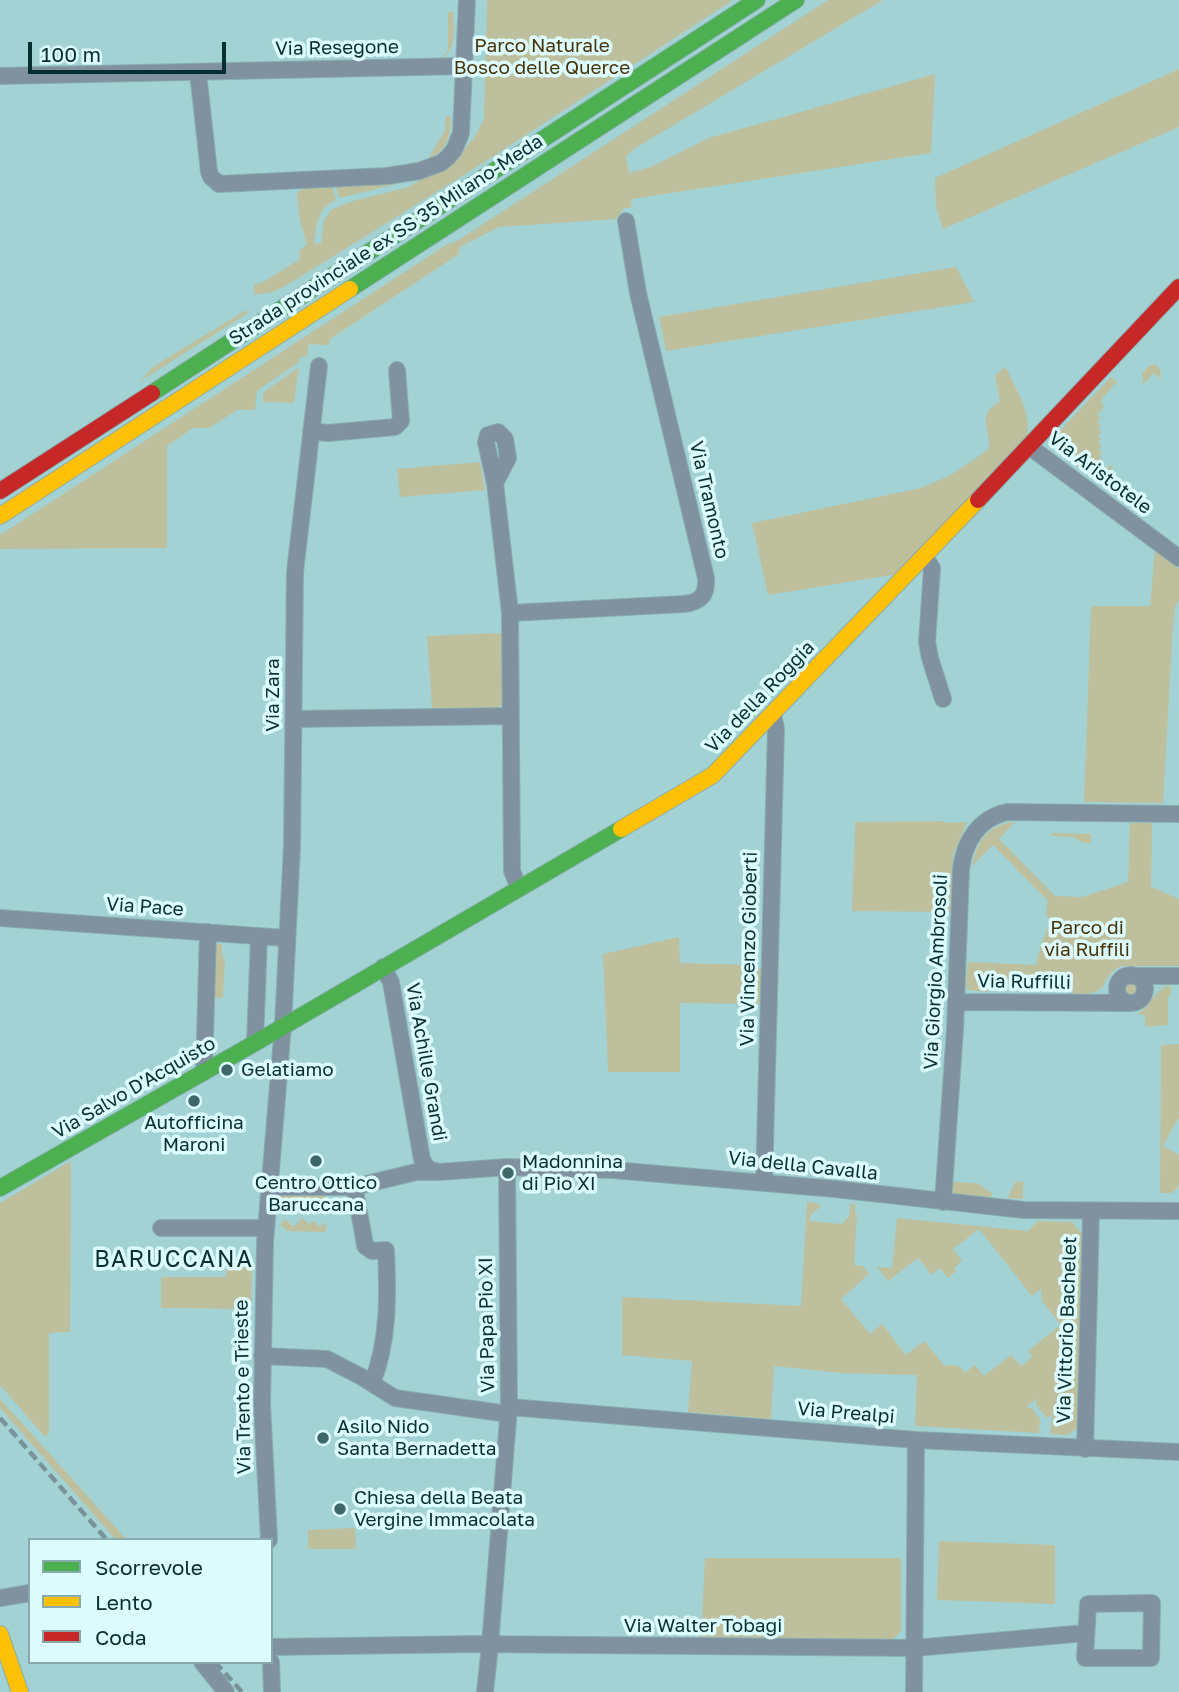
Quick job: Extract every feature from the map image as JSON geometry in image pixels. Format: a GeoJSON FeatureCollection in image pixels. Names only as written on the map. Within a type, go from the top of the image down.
{"type":"FeatureCollection","features":[{"type":"Feature","properties":{"kind":"main road","name":"Strada provinciale ex SS 35 Milano-Meda"},"geometry":{"type":"LineString","coordinates":[[0,491],[757,0]]}},
{"type":"Feature","properties":{"kind":"main road","name":"Strada provinciale ex SS 35 Milano-Meda"},"geometry":{"type":"LineString","coordinates":[[0,516],[796,0]]}},
{"type":"Feature","properties":{"kind":"main road","name":"Via della Roggia"},"geometry":{"type":"LineString","coordinates":[[283,1025],[713,775],[925,557],[1179,287]]}},
{"type":"Feature","properties":{"kind":"main road","name":"Via Salvo D'Acquisto"},"geometry":{"type":"LineString","coordinates":[[2,1187],[283,1025]]}},
{"type":"Feature","properties":{"kind":"main road"},"geometry":{"type":"LineString","coordinates":[[0,1634],[6,1670],[20,1692]]}},
{"type":"Feature","properties":{"kind":"street"},"geometry":{"type":"LineString","coordinates":[[198,73],[209,172],[215,181],[224,184],[387,176],[430,168],[440,163],[454,149],[461,133],[467,0]]}},
{"type":"Feature","properties":{"kind":"street","name":"Via Resegone"},"geometry":{"type":"LineString","coordinates":[[0,76],[465,66]]}},
{"type":"Feature","properties":{"kind":"street","name":"Via Tramonto"},"geometry":{"type":"LineString","coordinates":[[510,613],[684,604],[698,602],[705,593],[706,578],[638,293],[626,221]]}},
{"type":"Feature","properties":{"kind":"street","name":"Via Zara"},"geometry":{"type":"LineString","coordinates":[[283,1025],[293,810],[295,572],[319,366]]}},
{"type":"Feature","properties":{"kind":"street"},"geometry":{"type":"LineString","coordinates":[[311,430],[328,433],[395,428],[401,421],[397,370]]}},
{"type":"Feature","properties":{"kind":"street","name":"Via Aristotele"},"geometry":{"type":"LineString","coordinates":[[1030,447],[1179,558]]}},
{"type":"Feature","properties":{"kind":"street"},"geometry":{"type":"LineString","coordinates":[[495,484],[510,613],[512,871],[519,888]]}},
{"type":"Feature","properties":{"kind":"street"},"geometry":{"type":"LineString","coordinates":[[925,557],[932,568],[928,649],[943,699]]}},
{"type":"Feature","properties":{"kind":"street","name":"Via Vincenzo Gioberti"},"geometry":{"type":"LineString","coordinates":[[764,1183],[775,729],[773,715]]}},
{"type":"Feature","properties":{"kind":"street"},"geometry":{"type":"LineString","coordinates":[[294,719],[511,716]]}},
{"type":"Feature","properties":{"kind":"street","name":"Via Giorgio Ambrosoli"},"geometry":{"type":"LineString","coordinates":[[943,1202],[962,863],[972,836],[981,824],[993,816],[1016,812],[1179,814]]}},
{"type":"Feature","properties":{"kind":"street","name":"Via Pace"},"geometry":{"type":"LineString","coordinates":[[0,918],[286,938]]}},
{"type":"Feature","properties":{"kind":"street"},"geometry":{"type":"LineString","coordinates":[[204,1072],[208,932]]}},
{"type":"Feature","properties":{"kind":"street"},"geometry":{"type":"LineString","coordinates":[[255,1043],[259,936]]}},
{"type":"Feature","properties":{"kind":"street","name":"Via Achille Grandi"},"geometry":{"type":"LineString","coordinates":[[383,967],[391,982],[425,1167]]}},
{"type":"Feature","properties":{"kind":"street"},"geometry":{"type":"LineString","coordinates":[[1126,978],[1177,976]]}},
{"type":"Feature","properties":{"kind":"street"},"geometry":{"type":"LineString","coordinates":[[1126,978],[1117,993],[1123,1000],[1136,1000],[1158,981],[1177,976]]}},
{"type":"Feature","properties":{"kind":"street"},"geometry":{"type":"LineString","coordinates":[[1126,978],[1140,979],[1144,986],[1136,1000]]}},
{"type":"Feature","properties":{"kind":"street","name":"Via Ruffilli"},"geometry":{"type":"LineString","coordinates":[[1091,1004],[1103,999],[1126,978]]}},
{"type":"Feature","properties":{"kind":"street","name":"Via Ruffilli"},"geometry":{"type":"LineString","coordinates":[[956,1002],[1091,1004],[1136,1000]]}},
{"type":"Feature","properties":{"kind":"street","name":"Via Trento e Trieste"},"geometry":{"type":"LineString","coordinates":[[269,1538],[262,1404],[265,1228],[283,1025]]}},
{"type":"Feature","properties":{"kind":"street","name":"Via della Cavalla"},"geometry":{"type":"LineString","coordinates":[[270,1187],[361,1185],[425,1167],[507,1167],[613,1170],[1024,1210],[1179,1211]]}},
{"type":"Feature","properties":{"kind":"street","name":"Via Papa Pio XI"},"geometry":{"type":"LineString","coordinates":[[485,1692],[491,1645],[508,1411],[507,1167]]}},
{"type":"Feature","properties":{"kind":"street"},"geometry":{"type":"LineString","coordinates":[[361,1185],[360,1225],[367,1249],[386,1250],[388,1306],[379,1362],[372,1383]]}},
{"type":"Feature","properties":{"kind":"street","name":"Via Vittorio Bachelet"},"geometry":{"type":"LineString","coordinates":[[1085,1449],[1091,1212]]}},
{"type":"Feature","properties":{"kind":"street"},"geometry":{"type":"LineString","coordinates":[[161,1228],[265,1228]]}},
{"type":"Feature","properties":{"kind":"street","name":"Via Prealpi"},"geometry":{"type":"LineString","coordinates":[[262,1356],[327,1359],[395,1398],[508,1411],[916,1440],[1179,1452]]}},
{"type":"Feature","properties":{"kind":"street"},"geometry":{"type":"LineString","coordinates":[[914,1692],[916,1440]]}},
{"type":"Feature","properties":{"kind":"street"},"geometry":{"type":"LineString","coordinates":[[0,1598],[28,1593]]}},
{"type":"Feature","properties":{"kind":"street"},"geometry":{"type":"LineString","coordinates":[[1152,1603],[1151,1658],[1085,1658],[1086,1633],[1088,1604],[1152,1603]]}},
{"type":"Feature","properties":{"kind":"street","name":"Via Walter Tobagi"},"geometry":{"type":"LineString","coordinates":[[273,1647],[491,1645],[915,1648],[1086,1633]]}},
{"type":"Feature","properties":{"kind":"street"},"geometry":{"type":"LineString","coordinates":[[203,1664],[226,1692]]}},
{"type":"Feature","properties":{"kind":"street"},"geometry":{"type":"LineString","coordinates":[[271,1664],[272,1692]]}},
{"type":"Feature","properties":{"kind":"green space","name":"Parco Naturale Bosco delle Querce"},"geometry":{"type":"Polygon","coordinates":[[[487,0],[733,0],[483,163],[289,284],[273,292],[254,295],[254,285],[300,259],[299,251],[307,244],[300,221],[297,194],[303,188],[332,186],[336,200],[321,213],[316,230],[314,243],[321,244],[324,220],[331,210],[353,201],[409,187],[460,154],[474,138],[484,119],[487,0]]]}},
{"type":"Feature","properties":{"kind":"green space"},"geometry":{"type":"Polygon","coordinates":[[[828,0],[883,0],[632,150],[626,157],[629,173],[651,167],[709,138],[935,74],[931,153],[632,199],[631,208],[624,208],[616,219],[499,227],[460,247],[459,254],[330,339],[329,345],[309,344],[307,357],[300,357],[299,362],[257,391],[255,410],[237,410],[209,428],[193,428],[167,446],[167,548],[0,549],[0,535],[828,0]]]}},
{"type":"Feature","properties":{"kind":"green space"},"geometry":{"type":"Polygon","coordinates":[[[448,12],[453,12],[452,45],[450,51],[440,58],[448,51],[448,12]]]}},
{"type":"Feature","properties":{"kind":"green space"},"geometry":{"type":"Polygon","coordinates":[[[1179,69],[1179,127],[943,229],[936,206],[935,178],[1179,69]]]}},
{"type":"Feature","properties":{"kind":"green space"},"geometry":{"type":"Polygon","coordinates":[[[446,116],[451,117],[451,125],[442,150],[431,158],[410,166],[401,166],[428,159],[445,130],[446,116]]]}},
{"type":"Feature","properties":{"kind":"green space"},"geometry":{"type":"Polygon","coordinates":[[[401,183],[339,198],[336,186],[401,183]]]}},
{"type":"Feature","properties":{"kind":"green space"},"geometry":{"type":"Polygon","coordinates":[[[956,267],[974,302],[666,351],[659,317],[956,267]]]}},
{"type":"Feature","properties":{"kind":"green space"},"geometry":{"type":"Polygon","coordinates":[[[246,310],[248,313],[139,382],[153,367],[246,310]]]}},
{"type":"Feature","properties":{"kind":"green space"},"geometry":{"type":"Polygon","coordinates":[[[1155,364],[1160,369],[1161,379],[1154,373],[1143,384],[1142,374],[1155,364]]]}},
{"type":"Feature","properties":{"kind":"green space"},"geometry":{"type":"Polygon","coordinates":[[[299,367],[294,403],[263,402],[263,393],[299,367]]]}},
{"type":"Feature","properties":{"kind":"green space"},"geometry":{"type":"Polygon","coordinates":[[[1006,367],[1025,410],[1027,436],[896,578],[892,575],[768,595],[752,523],[921,488],[951,475],[989,449],[986,417],[992,406],[1000,401],[995,375],[1006,367]]]}},
{"type":"Feature","properties":{"kind":"green space"},"geometry":{"type":"Polygon","coordinates":[[[1111,377],[1117,382],[1103,397],[1101,402],[1104,407],[1097,415],[1101,418],[1097,422],[1101,425],[1098,436],[1101,439],[1098,443],[1102,446],[1099,456],[1102,460],[1099,463],[1103,466],[1100,470],[1104,473],[1112,466],[1112,486],[1119,498],[1055,449],[1054,437],[1111,377]]]}},
{"type":"Feature","properties":{"kind":"green space"},"geometry":{"type":"Polygon","coordinates":[[[480,462],[485,490],[400,497],[397,469],[480,462]]]}},
{"type":"Feature","properties":{"kind":"green space"},"geometry":{"type":"Polygon","coordinates":[[[1155,550],[1179,568],[1179,600],[1175,607],[1173,625],[1163,803],[1084,802],[1091,606],[1150,606],[1155,550]]]}},
{"type":"Feature","properties":{"kind":"green space"},"geometry":{"type":"Polygon","coordinates":[[[502,633],[503,704],[498,708],[432,709],[427,636],[502,633]]]}},
{"type":"Feature","properties":{"kind":"green space"},"geometry":{"type":"Polygon","coordinates":[[[855,822],[967,822],[953,855],[950,912],[852,911],[855,822]]]}},
{"type":"Feature","properties":{"kind":"green space","name":"Parco di via Ruffili"},"geometry":{"type":"Polygon","coordinates":[[[1015,822],[999,839],[1055,896],[1083,897],[1128,882],[1130,823],[1152,823],[1151,887],[1179,899],[1179,966],[1121,966],[1113,971],[1100,989],[1086,994],[1073,994],[1072,984],[988,983],[988,992],[969,990],[966,986],[968,962],[1036,965],[1052,918],[1046,917],[1047,900],[993,845],[972,866],[977,849],[986,835],[998,826],[1015,822]]]}},
{"type":"Feature","properties":{"kind":"green space"},"geometry":{"type":"Polygon","coordinates":[[[1052,833],[1091,834],[1091,843],[1083,843],[1073,837],[1052,836],[1052,833]]]}},
{"type":"Feature","properties":{"kind":"green space"},"geometry":{"type":"Polygon","coordinates":[[[679,937],[680,963],[752,965],[763,970],[763,1004],[680,1003],[680,1072],[608,1072],[603,954],[679,937]]]}},
{"type":"Feature","properties":{"kind":"green space"},"geometry":{"type":"Polygon","coordinates":[[[213,944],[222,944],[222,957],[225,958],[223,998],[210,997],[213,944]]]}},
{"type":"Feature","properties":{"kind":"green space"},"geometry":{"type":"Polygon","coordinates":[[[1131,980],[1138,983],[1141,990],[1138,997],[1131,1000],[1124,997],[1121,990],[1124,983],[1131,980]]]}},
{"type":"Feature","properties":{"kind":"green space"},"geometry":{"type":"Polygon","coordinates":[[[1171,985],[1171,995],[1168,996],[1168,1025],[1145,1027],[1145,1015],[1137,1014],[1160,990],[1171,985]]]}},
{"type":"Feature","properties":{"kind":"green space"},"geometry":{"type":"Polygon","coordinates":[[[1179,1044],[1179,1117],[1163,1146],[1179,1155],[1179,1186],[1172,1193],[1160,1193],[1161,1045],[1179,1044]]]}},
{"type":"Feature","properties":{"kind":"green space"},"geometry":{"type":"Polygon","coordinates":[[[71,1161],[70,1332],[49,1333],[49,1433],[45,1437],[0,1385],[0,1203],[71,1161]]]}},
{"type":"Feature","properties":{"kind":"green space"},"geometry":{"type":"Polygon","coordinates":[[[1023,1181],[1023,1199],[1008,1198],[1015,1182],[1023,1181]]]}},
{"type":"Feature","properties":{"kind":"green space"},"geometry":{"type":"Polygon","coordinates":[[[952,1182],[977,1183],[992,1193],[991,1197],[953,1194],[952,1182]]]}},
{"type":"Feature","properties":{"kind":"green space"},"geometry":{"type":"Polygon","coordinates":[[[281,1195],[325,1196],[326,1204],[319,1198],[309,1207],[305,1204],[300,1208],[293,1201],[286,1208],[278,1200],[281,1195]]]}},
{"type":"Feature","properties":{"kind":"green space"},"geometry":{"type":"Polygon","coordinates":[[[807,1202],[820,1204],[810,1215],[810,1221],[841,1224],[849,1217],[850,1203],[855,1204],[857,1214],[854,1265],[863,1266],[869,1274],[841,1299],[870,1334],[882,1324],[906,1355],[924,1341],[944,1365],[958,1366],[965,1373],[975,1365],[984,1376],[1011,1355],[1021,1366],[1032,1357],[1028,1351],[1061,1325],[1042,1301],[1041,1289],[1032,1296],[979,1229],[953,1249],[962,1261],[948,1278],[940,1268],[932,1275],[918,1258],[888,1281],[877,1267],[892,1268],[897,1218],[1028,1231],[1038,1221],[1072,1222],[1083,1235],[1078,1427],[1068,1435],[1050,1434],[1052,1415],[1047,1418],[1036,1405],[1036,1399],[1026,1407],[1032,1408],[1040,1419],[1039,1433],[915,1426],[917,1375],[841,1373],[774,1366],[771,1419],[688,1412],[692,1361],[622,1355],[622,1297],[801,1306],[807,1202]]]}},
{"type":"Feature","properties":{"kind":"green space"},"geometry":{"type":"Polygon","coordinates":[[[302,1218],[309,1224],[313,1221],[320,1227],[326,1222],[325,1232],[287,1231],[280,1224],[285,1219],[293,1227],[302,1218]]]}},
{"type":"Feature","properties":{"kind":"green space"},"geometry":{"type":"Polygon","coordinates":[[[227,1259],[252,1259],[251,1309],[161,1308],[161,1277],[226,1277],[227,1259]]]}},
{"type":"Feature","properties":{"kind":"green space"},"geometry":{"type":"Polygon","coordinates":[[[0,1399],[125,1538],[114,1538],[0,1408],[0,1399]]]}},
{"type":"Feature","properties":{"kind":"green space"},"geometry":{"type":"Polygon","coordinates":[[[355,1528],[356,1549],[308,1549],[308,1530],[355,1528]]]}},
{"type":"Feature","properties":{"kind":"green space"},"geometry":{"type":"Polygon","coordinates":[[[939,1541],[1055,1545],[1055,1604],[937,1600],[939,1541]]]}},
{"type":"Feature","properties":{"kind":"green space"},"geometry":{"type":"Polygon","coordinates":[[[705,1558],[901,1558],[901,1631],[893,1639],[701,1637],[705,1558]]]}},
{"type":"Feature","properties":{"kind":"railway"},"geometry":{"type":"LineString","coordinates":[[0,1418],[105,1538]]}},
{"type":"Feature","properties":{"kind":"railway"},"geometry":{"type":"LineString","coordinates":[[217,1664],[242,1692]]}},
{"type":"Feature","properties":{"kind":"traffic: fast"},"geometry":{"type":"LineString","coordinates":[[152,393],[757,0]]}},
{"type":"Feature","properties":{"kind":"traffic: fast"},"geometry":{"type":"LineString","coordinates":[[350,289],[796,0]]}},
{"type":"Feature","properties":{"kind":"traffic: fast"},"geometry":{"type":"LineString","coordinates":[[0,1188],[621,829]]}},
{"type":"Feature","properties":{"kind":"traffic: slow"},"geometry":{"type":"LineString","coordinates":[[0,516],[350,289]]}},
{"type":"Feature","properties":{"kind":"traffic: slow"},"geometry":{"type":"LineString","coordinates":[[621,829],[713,775],[978,500]]}},
{"type":"Feature","properties":{"kind":"traffic: slow"},"geometry":{"type":"LineString","coordinates":[[0,1634],[20,1692]]}},
{"type":"Feature","properties":{"kind":"traffic: jam"},"geometry":{"type":"LineString","coordinates":[[978,500],[1179,287]]}},
{"type":"Feature","properties":{"kind":"traffic: jam"},"geometry":{"type":"LineString","coordinates":[[0,491],[152,393]]}},
{"type":"Feature","properties":{"kind":"place","name":"Gelatiamo"},"geometry":{"type":"Point","coordinates":[227,1070]}},
{"type":"Feature","properties":{"kind":"place","name":"Autofficina Maroni"},"geometry":{"type":"Point","coordinates":[194,1101]}},
{"type":"Feature","properties":{"kind":"place","name":"Centro Ottico Baruccana"},"geometry":{"type":"Point","coordinates":[316,1161]}},
{"type":"Feature","properties":{"kind":"place","name":"Madonnina di Pio XI"},"geometry":{"type":"Point","coordinates":[508,1173]}},
{"type":"Feature","properties":{"kind":"place","name":"Asilo Nido Santa Bernadetta"},"geometry":{"type":"Point","coordinates":[323,1438]}},
{"type":"Feature","properties":{"kind":"place","name":"Chiesa della Beata Vergine Immacolata"},"geometry":{"type":"Point","coordinates":[340,1509]}},
{"type":"Feature","properties":{"kind":"district","name":"BARUCCANA"},"geometry":{"type":"Point","coordinates":[174,1260]}}]}
